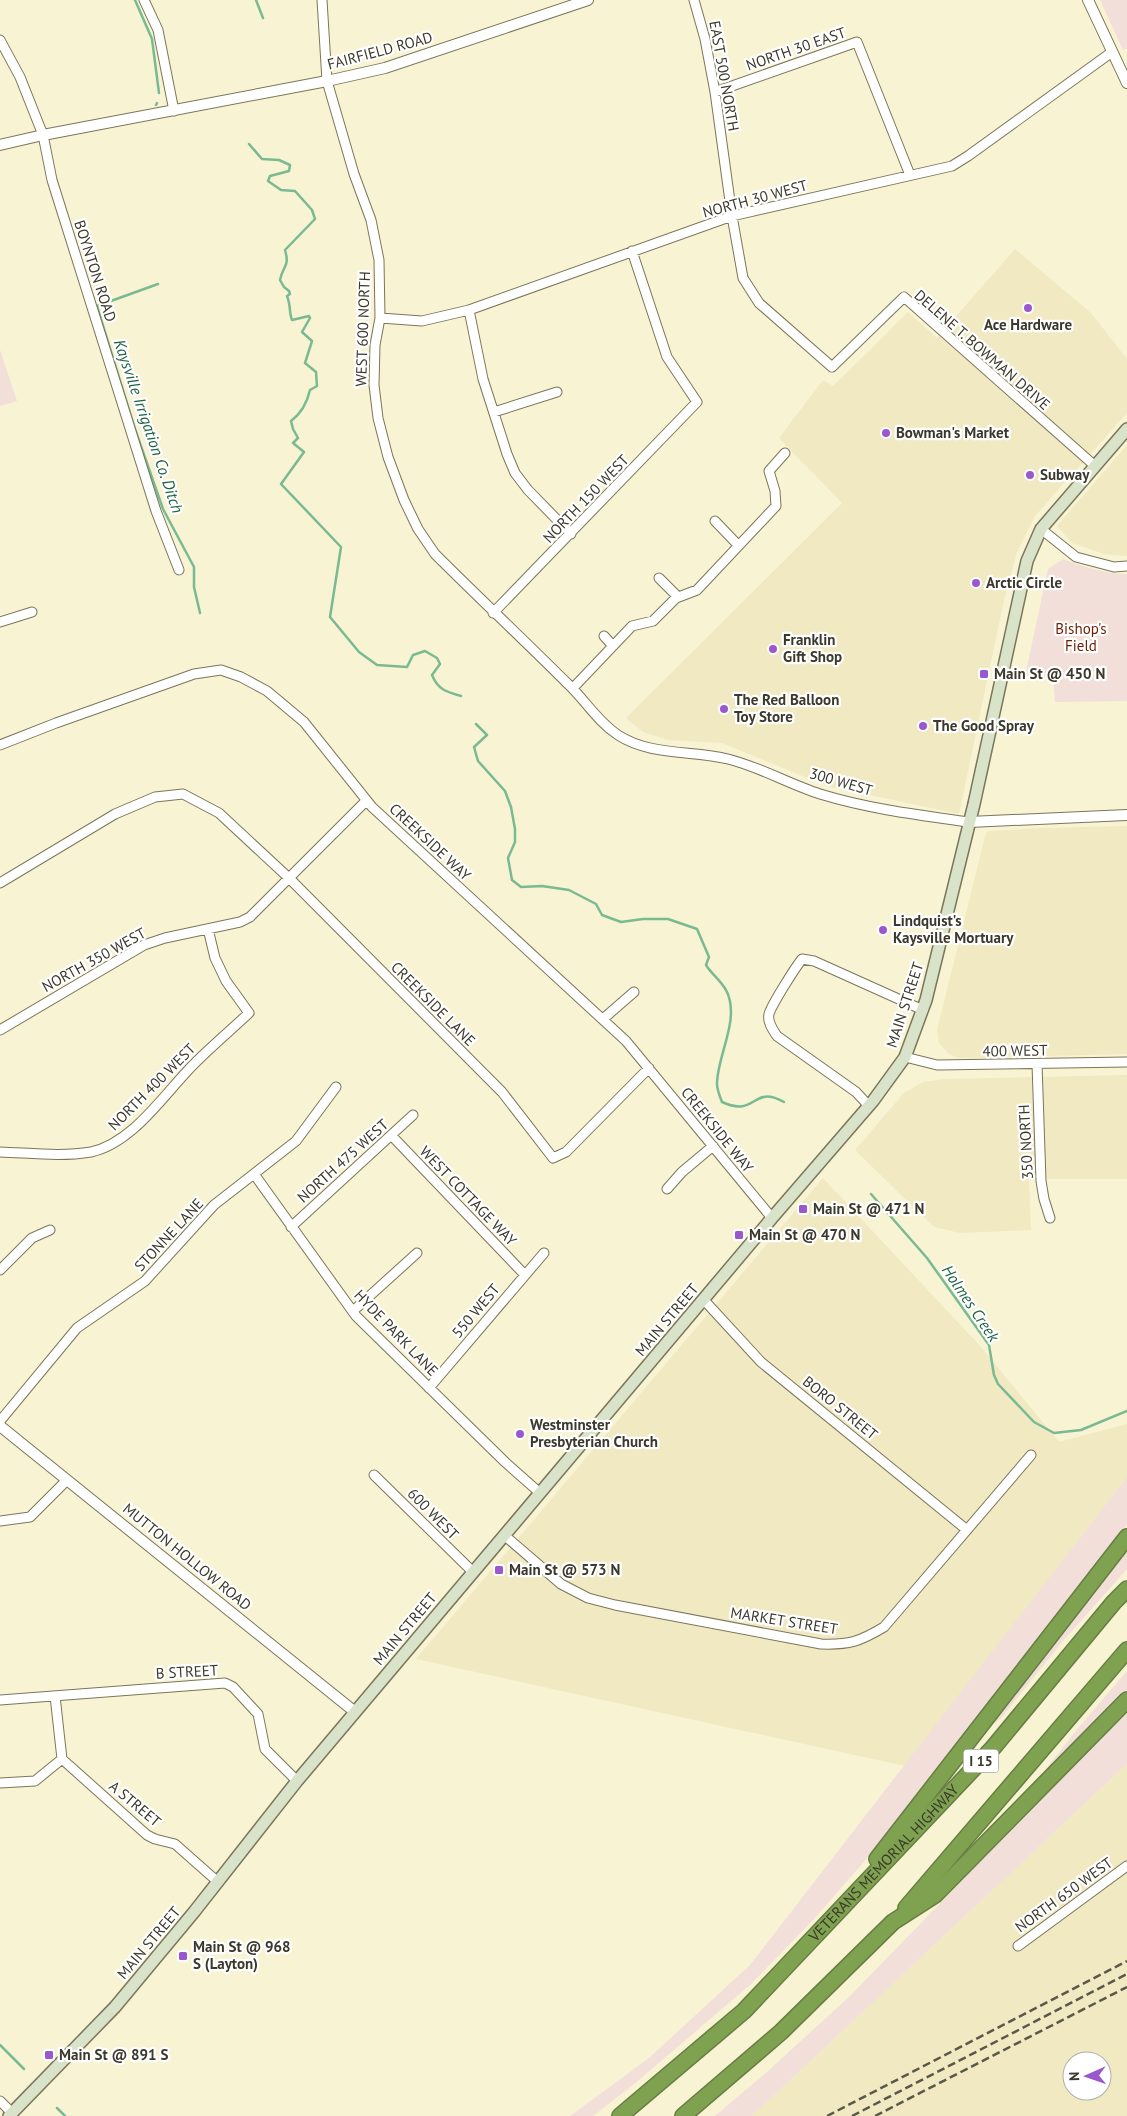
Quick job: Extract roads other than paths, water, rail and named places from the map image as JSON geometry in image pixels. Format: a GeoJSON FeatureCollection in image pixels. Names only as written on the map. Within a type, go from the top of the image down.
{"type":"FeatureCollection","features":[{"type":"Feature","properties":{"kind":"highway"},"geometry":{"type":"LineString","coordinates":[[826,1926],[1127,1537]]}},
{"type":"Feature","properties":{"kind":"highway","name":"VETERANS MEMORIAL HIGHWAY"},"geometry":{"type":"LineString","coordinates":[[620,2116],[744,2011],[826,1926],[992,1749],[1114,1602],[1127,1589]]}},
{"type":"Feature","properties":{"kind":"highway","name":"I 15"},"geometry":{"type":"LineString","coordinates":[[684,2116],[765,2047],[893,1922],[1127,1650]]}},
{"type":"Feature","properties":{"kind":"highway"},"geometry":{"type":"LineString","coordinates":[[893,1922],[935,1895],[1127,1700]]}},
{"type":"Feature","properties":{"kind":"main road","name":"MAIN STREET"},"geometry":{"type":"LineString","coordinates":[[11,2115],[110,2012],[218,1882],[298,1780],[772,1218],[869,1106],[905,1057],[922,1010],[969,822],[1027,561],[1041,529],[1127,429]]}},
{"type":"Feature","properties":{"kind":"street"},"geometry":{"type":"LineString","coordinates":[[144,0],[158,30],[174,110]]}},
{"type":"Feature","properties":{"kind":"street","name":"WEST 600 NORTH"},"geometry":{"type":"LineString","coordinates":[[322,0],[327,81],[354,174],[371,220],[379,260],[380,318],[375,346],[374,385],[378,418],[388,457],[404,500],[418,529],[435,554],[573,688]]}},
{"type":"Feature","properties":{"kind":"street","name":"FAIRFIELD ROAD"},"geometry":{"type":"LineString","coordinates":[[0,145],[385,68],[588,0]]}},
{"type":"Feature","properties":{"kind":"street","name":"EAST 500 NORTH"},"geometry":{"type":"LineString","coordinates":[[694,0],[705,39],[715,92],[732,216],[744,278],[760,303],[832,367]]}},
{"type":"Feature","properties":{"kind":"street"},"geometry":{"type":"LineString","coordinates":[[1088,0],[1112,52],[1123,63],[1127,83]]}},
{"type":"Feature","properties":{"kind":"street","name":"BOYNTON ROAD"},"geometry":{"type":"LineString","coordinates":[[0,40],[20,77],[43,135],[54,189],[156,512],[179,570]]}},
{"type":"Feature","properties":{"kind":"street","name":"NORTH 30 EAST"},"geometry":{"type":"LineString","coordinates":[[715,92],[858,42],[910,175]]}},
{"type":"Feature","properties":{"kind":"street","name":"NORTH 30 WEST"},"geometry":{"type":"LineString","coordinates":[[380,318],[422,321],[469,310],[732,216],[952,166],[1112,52]]}},
{"type":"Feature","properties":{"kind":"street","name":"NORTH 150 WEST"},"geometry":{"type":"LineString","coordinates":[[494,613],[697,402],[667,357],[632,251]]}},
{"type":"Feature","properties":{"kind":"street","name":"DELENE T. BOWMAN DRIVE"},"geometry":{"type":"LineString","coordinates":[[832,367],[904,297],[1095,466]]}},
{"type":"Feature","properties":{"kind":"street"},"geometry":{"type":"LineString","coordinates":[[469,310],[483,379],[515,473],[528,490],[571,534]]}},
{"type":"Feature","properties":{"kind":"street"},"geometry":{"type":"LineString","coordinates":[[494,412],[557,392]]}},
{"type":"Feature","properties":{"kind":"street"},"geometry":{"type":"LineString","coordinates":[[573,688],[632,626],[653,621],[678,598],[697,590],[776,506],[775,491],[769,471],[785,453]]}},
{"type":"Feature","properties":{"kind":"street"},"geometry":{"type":"LineString","coordinates":[[715,521],[738,546]]}},
{"type":"Feature","properties":{"kind":"street"},"geometry":{"type":"LineString","coordinates":[[1041,529],[1076,557],[1114,567],[1127,566]]}},
{"type":"Feature","properties":{"kind":"street"},"geometry":{"type":"LineString","coordinates":[[659,578],[678,598]]}},
{"type":"Feature","properties":{"kind":"street"},"geometry":{"type":"LineString","coordinates":[[0,622],[32,612]]}},
{"type":"Feature","properties":{"kind":"street"},"geometry":{"type":"LineString","coordinates":[[604,636],[613,646]]}},
{"type":"Feature","properties":{"kind":"street","name":"CREEKSIDE WAY"},"geometry":{"type":"LineString","coordinates":[[0,745],[194,674],[221,670],[241,677],[267,692],[304,722],[366,801],[626,1041],[772,1218]]}},
{"type":"Feature","properties":{"kind":"street","name":"300 WEST"},"geometry":{"type":"LineString","coordinates":[[573,688],[606,727],[640,746],[743,763],[819,794],[850,803],[969,822],[1127,815]]}},
{"type":"Feature","properties":{"kind":"street","name":"CREEKSIDE LANE"},"geometry":{"type":"LineString","coordinates":[[0,884],[115,814],[155,798],[183,794],[219,813],[290,879],[502,1092],[553,1158],[566,1152],[649,1068]]}},
{"type":"Feature","properties":{"kind":"street","name":"NORTH 350 WEST"},"geometry":{"type":"LineString","coordinates":[[0,1030],[144,945],[165,938],[240,922],[250,917],[366,801]]}},
{"type":"Feature","properties":{"kind":"street","name":"NORTH 400 WEST"},"geometry":{"type":"LineString","coordinates":[[0,1152],[60,1154],[92,1152],[115,1144],[133,1129],[196,1062],[249,1013],[226,980],[214,958],[208,929]]}},
{"type":"Feature","properties":{"kind":"street"},"geometry":{"type":"LineString","coordinates":[[869,1106],[856,1092],[777,1036],[771,1027],[769,1015],[787,982],[802,959],[814,961],[922,1010]]}},
{"type":"Feature","properties":{"kind":"street"},"geometry":{"type":"LineString","coordinates":[[603,1019],[634,992]]}},
{"type":"Feature","properties":{"kind":"street","name":"400 WEST"},"geometry":{"type":"LineString","coordinates":[[905,1057],[937,1065],[1127,1062]]}},
{"type":"Feature","properties":{"kind":"street","name":"350 NORTH"},"geometry":{"type":"LineString","coordinates":[[1036,1064],[1041,1181],[1050,1218]]}},
{"type":"Feature","properties":{"kind":"street","name":"STONNE LANE"},"geometry":{"type":"LineString","coordinates":[[0,1421],[77,1328],[145,1281],[214,1205],[296,1141],[336,1087]]}},
{"type":"Feature","properties":{"kind":"street","name":"NORTH 475 WEST"},"geometry":{"type":"LineString","coordinates":[[291,1227],[413,1115]]}},
{"type":"Feature","properties":{"kind":"street","name":"WEST COTTAGE WAY"},"geometry":{"type":"LineString","coordinates":[[391,1135],[525,1275]]}},
{"type":"Feature","properties":{"kind":"street"},"geometry":{"type":"LineString","coordinates":[[667,1189],[682,1172],[713,1146]]}},
{"type":"Feature","properties":{"kind":"street","name":"HYDE PARK LANE"},"geometry":{"type":"LineString","coordinates":[[254,1174],[353,1311],[505,1462],[540,1493]]}},
{"type":"Feature","properties":{"kind":"street"},"geometry":{"type":"LineString","coordinates":[[0,1270],[32,1238],[50,1230]]}},
{"type":"Feature","properties":{"kind":"street"},"geometry":{"type":"LineString","coordinates":[[353,1311],[417,1253]]}},
{"type":"Feature","properties":{"kind":"street","name":"550 WEST"},"geometry":{"type":"LineString","coordinates":[[429,1388],[544,1253]]}},
{"type":"Feature","properties":{"kind":"street","name":"BORO STREET"},"geometry":{"type":"LineString","coordinates":[[704,1299],[761,1362],[967,1530]]}},
{"type":"Feature","properties":{"kind":"street","name":"MUTTON HOLLOW ROAD"},"geometry":{"type":"LineString","coordinates":[[0,1426],[356,1712]]}},
{"type":"Feature","properties":{"kind":"street","name":"MARKET STREET"},"geometry":{"type":"LineString","coordinates":[[504,1536],[561,1584],[588,1598],[615,1605],[810,1642],[846,1644],[866,1638],[884,1627],[1031,1455]]}},
{"type":"Feature","properties":{"kind":"street","name":"600 WEST"},"geometry":{"type":"LineString","coordinates":[[374,1475],[473,1572]]}},
{"type":"Feature","properties":{"kind":"street"},"geometry":{"type":"LineString","coordinates":[[0,1521],[30,1517],[67,1480]]}},
{"type":"Feature","properties":{"kind":"street","name":"B STREET"},"geometry":{"type":"LineString","coordinates":[[5,1700],[225,1683],[233,1687],[258,1714],[265,1748],[298,1780]]}},
{"type":"Feature","properties":{"kind":"street"},"geometry":{"type":"LineString","coordinates":[[0,1692],[5,1700]]}},
{"type":"Feature","properties":{"kind":"street"},"geometry":{"type":"LineString","coordinates":[[0,1783],[35,1781],[62,1759],[55,1696]]}},
{"type":"Feature","properties":{"kind":"street","name":"A STREET"},"geometry":{"type":"LineString","coordinates":[[62,1759],[147,1835],[155,1840],[175,1844],[218,1882]]}},
{"type":"Feature","properties":{"kind":"street","name":"NORTH 650 WEST"},"geometry":{"type":"LineString","coordinates":[[1018,1946],[1127,1866]]}},
{"type":"Feature","properties":{"kind":"street"},"geometry":{"type":"LineString","coordinates":[[0,2101],[11,2115]]}},
{"type":"Feature","properties":{"kind":"waterway","name":"Kaysville Irrigation Co. Ditch"},"geometry":{"type":"LineString","coordinates":[[135,0],[152,39],[159,93]]}},
{"type":"Feature","properties":{"kind":"waterway","name":"Holmes Creek"},"geometry":{"type":"LineString","coordinates":[[256,0],[263,18]]}},
{"type":"Feature","properties":{"kind":"waterway","name":"Holmes Creek"},"geometry":{"type":"LineString","coordinates":[[249,144],[262,159],[279,160],[290,165],[289,171],[270,176],[268,181],[281,190],[295,191],[312,210],[315,219],[285,250],[286,263],[280,280],[290,294],[287,296],[292,320],[309,316],[310,318],[302,332],[312,341],[305,363],[316,372],[317,386],[310,390],[304,407],[291,421],[298,438],[293,443],[304,452],[281,484],[341,547],[330,617],[359,652],[377,665],[407,667],[413,655],[425,651],[437,658],[440,664],[432,675],[434,680],[444,690],[461,696]]}},
{"type":"Feature","properties":{"kind":"waterway","name":"Kaysville Irrigation Co. Ditch"},"geometry":{"type":"LineString","coordinates":[[158,284],[97,306],[135,429],[163,509],[194,567],[194,587],[200,613]]}},
{"type":"Feature","properties":{"kind":"waterway","name":"Holmes Creek"},"geometry":{"type":"LineString","coordinates":[[476,724],[487,735],[474,747],[478,761],[505,791],[511,807],[515,829],[515,842],[508,858],[512,880],[521,887],[542,886],[569,890],[596,904],[602,915],[621,922],[643,919],[668,919],[697,929],[709,957],[706,965],[725,988],[730,1003],[730,1026],[720,1062],[717,1084],[722,1102],[734,1106],[742,1106],[765,1097],[773,1097],[784,1102]]}},
{"type":"Feature","properties":{"kind":"waterway","name":"Holmes Creek"},"geometry":{"type":"LineString","coordinates":[[871,1194],[927,1258],[989,1345],[994,1375],[998,1384],[1034,1422],[1054,1433],[1081,1430],[1127,1411]]}},
{"type":"Feature","properties":{"kind":"waterway"},"geometry":{"type":"LineString","coordinates":[[0,2045],[24,2069]]}},
{"type":"Feature","properties":{"kind":"waterway"},"geometry":{"type":"LineString","coordinates":[[57,2108],[65,2116]]}},
{"type":"Feature","properties":{"kind":"railway"},"geometry":{"type":"LineString","coordinates":[[827,2116],[1127,1961]]}},
{"type":"Feature","properties":{"kind":"railway"},"geometry":{"type":"LineString","coordinates":[[852,2116],[1127,1974]]}},
{"type":"Feature","properties":{"kind":"railway"},"geometry":{"type":"LineString","coordinates":[[875,2116],[1127,1987]]}},
{"type":"Feature","properties":{"kind":"place","name":"Ace Hardware"},"geometry":{"type":"Point","coordinates":[1028,308]}},
{"type":"Feature","properties":{"kind":"place","name":"Bowman's Market"},"geometry":{"type":"Point","coordinates":[886,433]}},
{"type":"Feature","properties":{"kind":"place","name":"Subway"},"geometry":{"type":"Point","coordinates":[1030,475]}},
{"type":"Feature","properties":{"kind":"place","name":"Arctic Circle"},"geometry":{"type":"Point","coordinates":[976,583]}},
{"type":"Feature","properties":{"kind":"place","name":"Franklin Gift Shop"},"geometry":{"type":"Point","coordinates":[773,649]}},
{"type":"Feature","properties":{"kind":"place","name":"Main St @ 450 N"},"geometry":{"type":"Point","coordinates":[984,674]}},
{"type":"Feature","properties":{"kind":"place","name":"The Red Balloon Toy Store"},"geometry":{"type":"Point","coordinates":[724,709]}},
{"type":"Feature","properties":{"kind":"place","name":"The Good Spray"},"geometry":{"type":"Point","coordinates":[923,726]}},
{"type":"Feature","properties":{"kind":"place","name":"Lindquist's Kaysville Mortuary"},"geometry":{"type":"Point","coordinates":[883,930]}},
{"type":"Feature","properties":{"kind":"place","name":"Main St @ 471 N"},"geometry":{"type":"Point","coordinates":[803,1209]}},
{"type":"Feature","properties":{"kind":"place","name":"Main St @ 470 N"},"geometry":{"type":"Point","coordinates":[739,1235]}},
{"type":"Feature","properties":{"kind":"place","name":"Westminster Presbyterian Church"},"geometry":{"type":"Point","coordinates":[520,1434]}},
{"type":"Feature","properties":{"kind":"place","name":"Main St @ 573 N"},"geometry":{"type":"Point","coordinates":[499,1570]}},
{"type":"Feature","properties":{"kind":"place","name":"Main St @ 968 S (Layton)"},"geometry":{"type":"Point","coordinates":[183,1956]}},
{"type":"Feature","properties":{"kind":"place","name":"Main St @ 891 S"},"geometry":{"type":"Point","coordinates":[49,2055]}},
{"type":"Feature","properties":{"kind":"park label","name":"Bishop's Field"},"geometry":{"type":"Point","coordinates":[1081,638]}}]}
